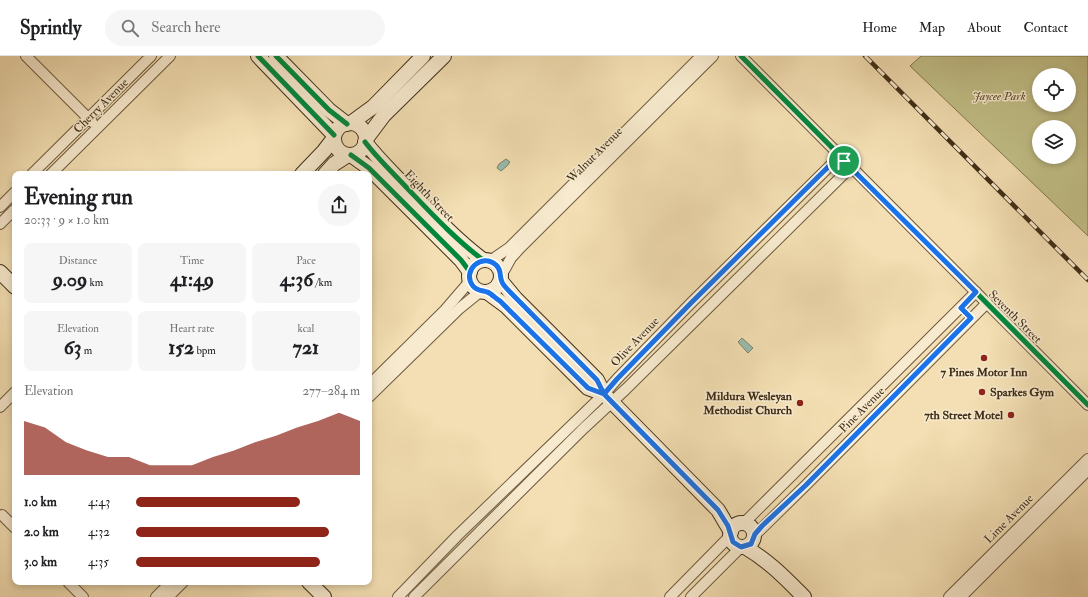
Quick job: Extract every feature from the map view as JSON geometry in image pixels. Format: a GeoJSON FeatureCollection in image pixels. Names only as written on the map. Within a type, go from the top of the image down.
{"type":"FeatureCollection","features":[{"type":"Feature","properties":{"kind":"street"},"geometry":{"type":"LineString","coordinates":[[26,56],[98,128]]}},
{"type":"Feature","properties":{"kind":"street","name":"Cherry Avenue"},"geometry":{"type":"LineString","coordinates":[[35,171],[151,56]]}},
{"type":"Feature","properties":{"kind":"street","name":"Cherry Avenue"},"geometry":{"type":"LineString","coordinates":[[54,171],[170,56]]}},
{"type":"Feature","properties":{"kind":"street"},"geometry":{"type":"LineString","coordinates":[[258,56],[334,137],[334,143],[339,151],[350,155]]}},
{"type":"Feature","properties":{"kind":"street"},"geometry":{"type":"LineString","coordinates":[[276,56],[329,110],[349,123],[360,127],[363,130],[365,141]]}},
{"type":"Feature","properties":{"kind":"street","name":"Walnut Avenue"},"geometry":{"type":"LineString","coordinates":[[487,261],[509,248],[701,56]]}},
{"type":"Feature","properties":{"kind":"street","name":"Walnut Avenue"},"geometry":{"type":"LineString","coordinates":[[501,278],[511,258],[520,248],[713,56]]}},
{"type":"Feature","properties":{"kind":"street","name":"Seventh Street"},"geometry":{"type":"LineString","coordinates":[[740,56],[1088,405]]}},
{"type":"Feature","properties":{"kind":"street"},"geometry":{"type":"LineString","coordinates":[[305,171],[324,151],[339,127],[349,123],[373,107],[432,58]]}},
{"type":"Feature","properties":{"kind":"street"},"geometry":{"type":"LineString","coordinates":[[328,171],[334,164],[360,151],[365,141],[384,115],[432,58]]}},
{"type":"Feature","properties":{"kind":"street","name":"Eighth Street"},"geometry":{"type":"LineString","coordinates":[[365,141],[375,154],[422,204],[460,242],[487,261]]}},
{"type":"Feature","properties":{"kind":"street","name":"Eighth Street"},"geometry":{"type":"LineString","coordinates":[[350,155],[369,168],[461,260],[470,276]]}},
{"type":"Feature","properties":{"kind":"street","name":"Olive Avenue"},"geometry":{"type":"LineString","coordinates":[[414,597],[584,428],[608,398],[617,379],[688,306],[840,156]]}},
{"type":"Feature","properties":{"kind":"street","name":"Olive Avenue"},"geometry":{"type":"LineString","coordinates":[[398,597],[458,534],[608,398],[851,167]]}},
{"type":"Feature","properties":{"kind":"street"},"geometry":{"type":"LineString","coordinates":[[0,207],[12,195]]}},
{"type":"Feature","properties":{"kind":"street"},"geometry":{"type":"LineString","coordinates":[[0,224],[12,212]]}},
{"type":"Feature","properties":{"kind":"street"},"geometry":{"type":"LineString","coordinates":[[372,382],[445,310],[470,276],[475,264],[487,261],[498,267],[501,278],[516,299],[597,380],[608,398],[736,529],[753,528],[749,542]]}},
{"type":"Feature","properties":{"kind":"street"},"geometry":{"type":"LineString","coordinates":[[0,272],[12,284]]}},
{"type":"Feature","properties":{"kind":"street"},"geometry":{"type":"LineString","coordinates":[[470,276],[472,285],[506,306],[588,388],[608,398]]}},
{"type":"Feature","properties":{"kind":"street"},"geometry":{"type":"LineString","coordinates":[[372,394],[460,308],[484,292],[496,288],[501,278]]}},
{"type":"Feature","properties":{"kind":"street","name":"Pine Avenue"},"geometry":{"type":"LineString","coordinates":[[670,597],[736,529],[756,511],[976,292]]}},
{"type":"Feature","properties":{"kind":"street","name":"Pine Avenue"},"geometry":{"type":"LineString","coordinates":[[691,597],[749,542],[767,522],[806,485],[987,303]]}},
{"type":"Feature","properties":{"kind":"street"},"geometry":{"type":"LineString","coordinates":[[961,308],[971,318]]}},
{"type":"Feature","properties":{"kind":"street"},"geometry":{"type":"LineString","coordinates":[[0,407],[12,395]]}},
{"type":"Feature","properties":{"kind":"street","name":"Lime Avenue"},"geometry":{"type":"LineString","coordinates":[[949,597],[1088,459]]}},
{"type":"Feature","properties":{"kind":"street","name":"Lime Avenue"},"geometry":{"type":"LineString","coordinates":[[961,597],[1088,470]]}},
{"type":"Feature","properties":{"kind":"street"},"geometry":{"type":"LineString","coordinates":[[756,511],[767,522]]}},
{"type":"Feature","properties":{"kind":"street"},"geometry":{"type":"LineString","coordinates":[[2,515],[12,525]]}},
{"type":"Feature","properties":{"kind":"street"},"geometry":{"type":"LineString","coordinates":[[736,529],[733,542],[749,542],[764,559],[804,597]]}},
{"type":"Feature","properties":{"kind":"street"},"geometry":{"type":"LineString","coordinates":[[71,585],[83,597]]}},
{"type":"Feature","properties":{"kind":"street"},"geometry":{"type":"LineString","coordinates":[[156,597],[169,585]]}},
{"type":"Feature","properties":{"kind":"street"},"geometry":{"type":"LineString","coordinates":[[168,597],[180,585]]}},
{"type":"Feature","properties":{"kind":"street"},"geometry":{"type":"LineString","coordinates":[[312,585],[324,597]]}},
{"type":"Feature","properties":{"kind":"green space","name":"Jaycee Park"},"geometry":{"type":"Polygon","coordinates":[[[921,56],[1088,56],[1088,236],[910,66],[921,56]]]}},
{"type":"Feature","properties":{"kind":"shaded area"},"geometry":{"type":"Polygon","coordinates":[[[506,159],[510,162],[501,171],[497,168],[499,164],[506,159]]]}},
{"type":"Feature","properties":{"kind":"shaded area"},"geometry":{"type":"Polygon","coordinates":[[[742,338],[753,348],[748,353],[738,342],[742,338]]]}},
{"type":"Feature","properties":{"kind":"railway"},"geometry":{"type":"LineString","coordinates":[[865,56],[1088,280]]}},
{"type":"Feature","properties":{"kind":"cycle path"},"geometry":{"type":"LineString","coordinates":[[258,56],[334,135]]}},
{"type":"Feature","properties":{"kind":"cycle path"},"geometry":{"type":"LineString","coordinates":[[276,56],[329,110],[347,124]]}},
{"type":"Feature","properties":{"kind":"cycle path"},"geometry":{"type":"LineString","coordinates":[[741,56],[1088,405]]}},
{"type":"Feature","properties":{"kind":"cycle path"},"geometry":{"type":"LineString","coordinates":[[365,142],[380,160],[434,216],[453,235],[483,260]]}},
{"type":"Feature","properties":{"kind":"cycle path"},"geometry":{"type":"LineString","coordinates":[[351,155],[369,168],[461,260],[470,272]]}},
{"type":"Feature","properties":{"kind":"cycle path"},"geometry":{"type":"LineString","coordinates":[[501,281],[516,299],[597,380],[604,394]]}},
{"type":"Feature","properties":{"kind":"cycle path"},"geometry":{"type":"LineString","coordinates":[[487,292],[506,306],[588,388],[604,394]]}},
{"type":"Feature","properties":{"kind":"place","name":"7 Pines Motor Inn"},"geometry":{"type":"Point","coordinates":[984,358]}},
{"type":"Feature","properties":{"kind":"place","name":"Sparkes Gym"},"geometry":{"type":"Point","coordinates":[982,392]}},
{"type":"Feature","properties":{"kind":"place","name":"Mildura Wesleyan Methodist Church"},"geometry":{"type":"Point","coordinates":[800,403]}},
{"type":"Feature","properties":{"kind":"place","name":"7th Street Motel"},"geometry":{"type":"Point","coordinates":[1011,415]}},
{"type":"Feature","properties":{"kind":"route"},"geometry":{"type":"LineString","coordinates":[[844,161],[840,156],[829,166],[691,303],[604,394],[588,388],[500,301],[487,292],[476,289],[470,281],[470,272],[475,264],[483,260],[495,263],[501,271],[501,281],[516,299],[597,380],[604,394],[718,510],[728,526],[731,539],[735,545],[741,547],[751,544],[755,534],[762,526],[806,485],[971,318],[961,308],[976,292],[844,161]]}}]}
